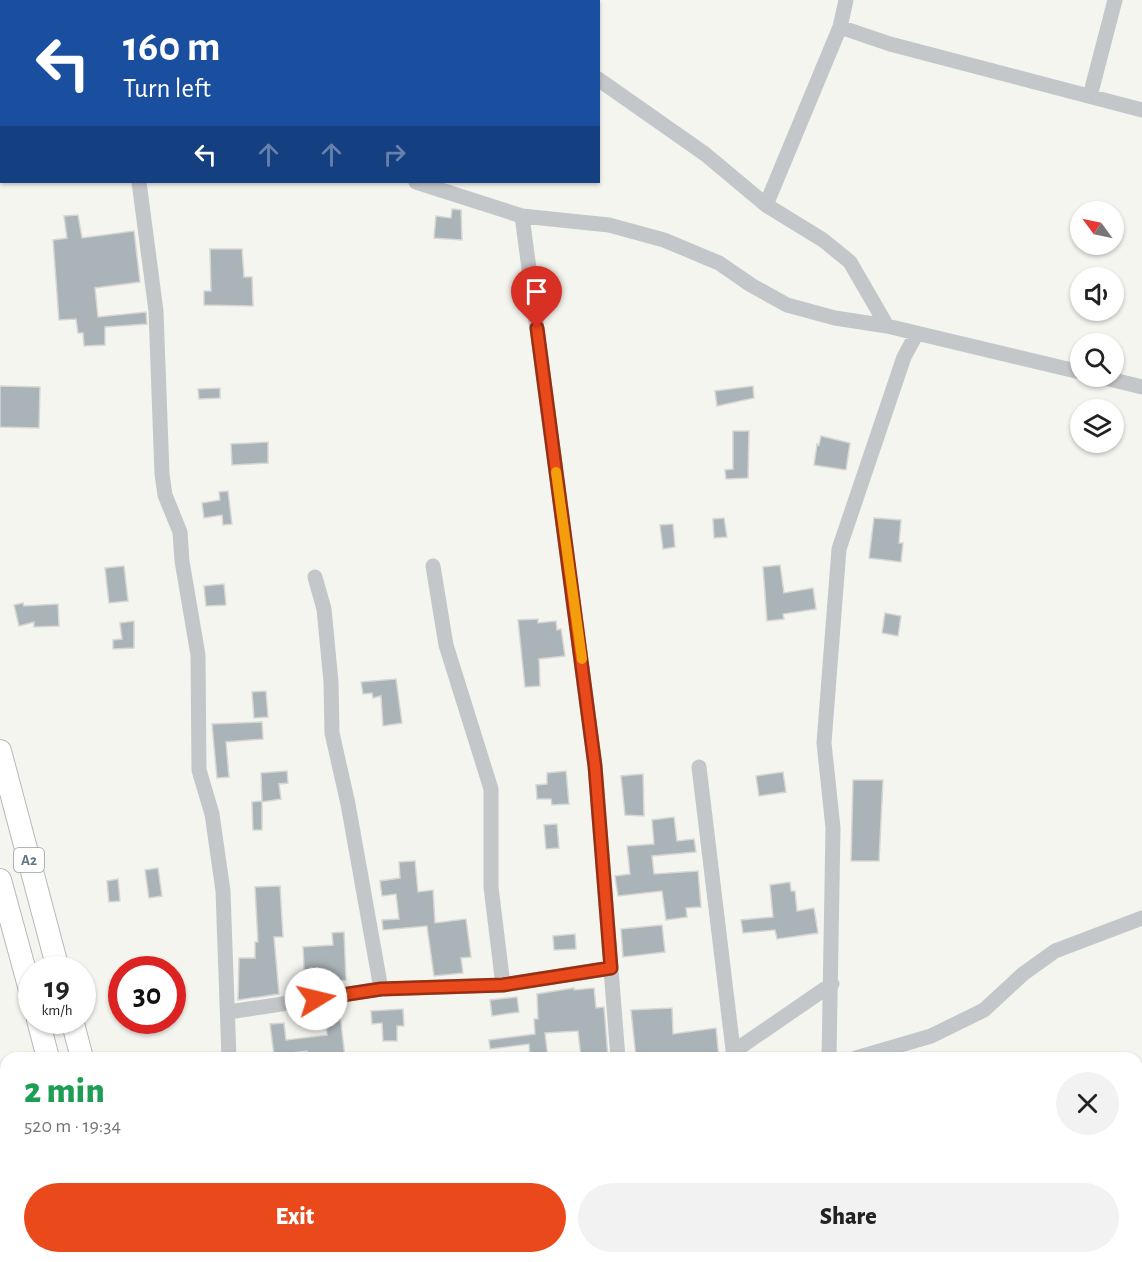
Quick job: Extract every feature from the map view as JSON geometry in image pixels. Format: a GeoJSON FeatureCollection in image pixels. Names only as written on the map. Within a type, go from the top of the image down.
{"type":"FeatureCollection","features":[{"type":"Feature","properties":{"kind":"highway","name":"A2"},"geometry":{"type":"LineString","coordinates":[[0,751],[55,956]]}},
{"type":"Feature","properties":{"kind":"highway","name":"A2"},"geometry":{"type":"LineString","coordinates":[[0,880],[21,956]]}},
{"type":"Feature","properties":{"kind":"highway"},"geometry":{"type":"LineString","coordinates":[[42,1034],[46,1052]]}},
{"type":"Feature","properties":{"kind":"highway"},"geometry":{"type":"LineString","coordinates":[[76,1034],[80,1052]]}},
{"type":"Feature","properties":{"kind":"street"},"geometry":{"type":"LineString","coordinates":[[766,205],[840,27],[846,0]]}},
{"type":"Feature","properties":{"kind":"street"},"geometry":{"type":"LineString","coordinates":[[1090,96],[1115,0]]}},
{"type":"Feature","properties":{"kind":"street"},"geometry":{"type":"LineString","coordinates":[[840,27],[890,45],[1142,110]]}},
{"type":"Feature","properties":{"kind":"street"},"geometry":{"type":"LineString","coordinates":[[600,80],[705,154],[766,205],[823,240],[850,262],[887,326]]}},
{"type":"Feature","properties":{"kind":"street"},"geometry":{"type":"LineString","coordinates":[[139,183],[156,311],[162,474],[165,495],[180,532],[182,561],[198,655],[199,770],[212,814],[223,891],[229,1052]]}},
{"type":"Feature","properties":{"kind":"street"},"geometry":{"type":"LineString","coordinates":[[419,183],[522,216],[609,225],[663,240],[719,263],[751,285],[787,305],[835,318],[887,326],[1070,370]]}},
{"type":"Feature","properties":{"kind":"street"},"geometry":{"type":"LineString","coordinates":[[522,216],[595,766],[618,1052]]}},
{"type":"Feature","properties":{"kind":"street"},"geometry":{"type":"LineString","coordinates":[[830,1052],[833,828],[824,742],[839,549],[904,357],[917,333]]}},
{"type":"Feature","properties":{"kind":"street"},"geometry":{"type":"LineString","coordinates":[[1124,383],[1142,387]]}},
{"type":"Feature","properties":{"kind":"street"},"geometry":{"type":"LineString","coordinates":[[433,566],[446,645],[491,789],[491,887],[503,985]]}},
{"type":"Feature","properties":{"kind":"street"},"geometry":{"type":"LineString","coordinates":[[315,577],[324,609],[331,682],[332,733],[348,804],[381,989]]}},
{"type":"Feature","properties":{"kind":"street"},"geometry":{"type":"LineString","coordinates":[[699,767],[734,1052]]}},
{"type":"Feature","properties":{"kind":"street"},"geometry":{"type":"LineString","coordinates":[[876,1052],[931,1036],[984,1010],[1023,974],[1055,951],[1142,918]]}},
{"type":"Feature","properties":{"kind":"street"},"geometry":{"type":"LineString","coordinates":[[229,1012],[381,989],[503,985],[611,968]]}},
{"type":"Feature","properties":{"kind":"street"},"geometry":{"type":"LineString","coordinates":[[738,1052],[832,984]]}},
{"type":"Feature","properties":{"kind":"building"},"geometry":{"type":"Polygon","coordinates":[[[452,209],[461,210],[462,240],[434,238],[436,216],[451,218],[452,209]]]}},
{"type":"Feature","properties":{"kind":"building"},"geometry":{"type":"Polygon","coordinates":[[[78,215],[82,238],[134,231],[140,282],[95,288],[98,317],[146,312],[147,324],[105,327],[105,345],[84,346],[83,333],[78,333],[76,319],[59,320],[53,240],[67,238],[64,216],[78,215]]]}},
{"type":"Feature","properties":{"kind":"building"},"geometry":{"type":"Polygon","coordinates":[[[210,249],[242,249],[244,277],[252,277],[253,306],[204,305],[204,291],[211,291],[210,249]]]}},
{"type":"Feature","properties":{"kind":"building"},"geometry":{"type":"Polygon","coordinates":[[[0,386],[40,387],[39,428],[0,427],[0,386]]]}},
{"type":"Feature","properties":{"kind":"building"},"geometry":{"type":"Polygon","coordinates":[[[753,386],[754,398],[717,406],[715,391],[753,386]]]}},
{"type":"Feature","properties":{"kind":"building"},"geometry":{"type":"Polygon","coordinates":[[[220,388],[220,398],[199,399],[198,389],[220,388]]]}},
{"type":"Feature","properties":{"kind":"building"},"geometry":{"type":"Polygon","coordinates":[[[733,431],[749,431],[748,478],[726,479],[725,470],[733,469],[733,431]]]}},
{"type":"Feature","properties":{"kind":"building"},"geometry":{"type":"Polygon","coordinates":[[[821,436],[850,443],[846,470],[814,465],[817,444],[819,445],[821,436]]]}},
{"type":"Feature","properties":{"kind":"building"},"geometry":{"type":"Polygon","coordinates":[[[268,442],[268,463],[232,465],[231,444],[268,442]]]}},
{"type":"Feature","properties":{"kind":"building"},"geometry":{"type":"Polygon","coordinates":[[[228,491],[232,524],[223,525],[222,515],[204,518],[202,503],[220,500],[219,492],[228,491]]]}},
{"type":"Feature","properties":{"kind":"building"},"geometry":{"type":"Polygon","coordinates":[[[724,518],[727,537],[714,538],[713,519],[724,518]]]}},
{"type":"Feature","properties":{"kind":"building"},"geometry":{"type":"Polygon","coordinates":[[[874,518],[901,520],[899,543],[903,543],[901,562],[869,558],[874,518]]]}},
{"type":"Feature","properties":{"kind":"building"},"geometry":{"type":"Polygon","coordinates":[[[673,524],[675,547],[663,549],[660,525],[673,524]]]}},
{"type":"Feature","properties":{"kind":"building"},"geometry":{"type":"Polygon","coordinates":[[[780,565],[784,593],[813,588],[816,609],[783,614],[784,619],[767,621],[763,567],[780,565]]]}},
{"type":"Feature","properties":{"kind":"building"},"geometry":{"type":"Polygon","coordinates":[[[124,566],[128,601],[109,603],[105,568],[124,566]]]}},
{"type":"Feature","properties":{"kind":"building"},"geometry":{"type":"Polygon","coordinates":[[[224,584],[226,605],[206,606],[204,586],[224,584]]]}},
{"type":"Feature","properties":{"kind":"building"},"geometry":{"type":"Polygon","coordinates":[[[23,603],[24,606],[58,604],[59,626],[34,627],[34,622],[19,626],[14,605],[23,603]]]}},
{"type":"Feature","properties":{"kind":"building"},"geometry":{"type":"Polygon","coordinates":[[[885,613],[901,616],[898,636],[882,633],[885,613]]]}},
{"type":"Feature","properties":{"kind":"building"},"geometry":{"type":"Polygon","coordinates":[[[538,619],[538,623],[556,621],[557,630],[561,629],[565,656],[539,659],[540,686],[525,687],[518,620],[538,619]]]}},
{"type":"Feature","properties":{"kind":"building"},"geometry":{"type":"Polygon","coordinates":[[[134,621],[134,648],[113,649],[113,640],[122,639],[120,623],[134,621]]]}},
{"type":"Feature","properties":{"kind":"building"},"geometry":{"type":"Polygon","coordinates":[[[396,679],[402,723],[383,726],[381,696],[373,698],[372,693],[363,694],[361,682],[396,679]]]}},
{"type":"Feature","properties":{"kind":"building"},"geometry":{"type":"Polygon","coordinates":[[[266,691],[268,717],[254,718],[252,692],[266,691]]]}},
{"type":"Feature","properties":{"kind":"building"},"geometry":{"type":"Polygon","coordinates":[[[262,722],[263,739],[226,742],[229,777],[217,778],[212,724],[262,722]]]}},
{"type":"Feature","properties":{"kind":"building"},"geometry":{"type":"Polygon","coordinates":[[[287,771],[288,783],[279,784],[281,799],[262,802],[261,773],[287,771]]]}},
{"type":"Feature","properties":{"kind":"building"},"geometry":{"type":"Polygon","coordinates":[[[566,771],[569,804],[552,805],[551,799],[537,799],[536,785],[547,784],[547,773],[566,771]]]}},
{"type":"Feature","properties":{"kind":"building"},"geometry":{"type":"Polygon","coordinates":[[[783,772],[786,792],[759,796],[756,776],[783,772]]]}},
{"type":"Feature","properties":{"kind":"building"},"geometry":{"type":"Polygon","coordinates":[[[643,774],[644,816],[625,815],[621,776],[643,774]]]}},
{"type":"Feature","properties":{"kind":"building"},"geometry":{"type":"Polygon","coordinates":[[[853,780],[883,780],[879,861],[851,861],[853,780]]]}},
{"type":"Feature","properties":{"kind":"building"},"geometry":{"type":"Polygon","coordinates":[[[262,801],[262,830],[253,830],[252,802],[262,801]]]}},
{"type":"Feature","properties":{"kind":"building"},"geometry":{"type":"Polygon","coordinates":[[[674,817],[677,841],[694,839],[696,852],[652,856],[654,874],[698,871],[701,907],[686,908],[687,917],[666,920],[662,891],[618,896],[615,876],[630,874],[627,846],[654,844],[652,820],[674,817]]]}},
{"type":"Feature","properties":{"kind":"building"},"geometry":{"type":"Polygon","coordinates":[[[557,824],[559,848],[546,849],[544,825],[557,824]]]}},
{"type":"Feature","properties":{"kind":"building"},"geometry":{"type":"Polygon","coordinates":[[[415,861],[418,892],[433,890],[435,923],[466,919],[471,957],[461,958],[463,973],[434,976],[427,926],[383,930],[382,920],[399,919],[396,894],[382,896],[380,881],[400,878],[399,862],[415,861]]]}},
{"type":"Feature","properties":{"kind":"building"},"geometry":{"type":"Polygon","coordinates":[[[158,868],[162,896],[149,898],[145,870],[158,868]]]}},
{"type":"Feature","properties":{"kind":"building"},"geometry":{"type":"Polygon","coordinates":[[[118,879],[120,901],[109,902],[107,881],[118,879]]]}},
{"type":"Feature","properties":{"kind":"building"},"geometry":{"type":"Polygon","coordinates":[[[790,882],[791,891],[795,891],[797,911],[814,908],[818,933],[777,939],[775,930],[743,933],[741,920],[773,917],[770,885],[790,882]]]}},
{"type":"Feature","properties":{"kind":"building"},"geometry":{"type":"Polygon","coordinates":[[[280,886],[283,937],[274,937],[279,994],[238,1000],[239,958],[255,958],[255,942],[258,942],[255,887],[280,886]]]}},
{"type":"Feature","properties":{"kind":"building"},"geometry":{"type":"Polygon","coordinates":[[[662,925],[665,952],[623,957],[621,929],[662,925]]]}},
{"type":"Feature","properties":{"kind":"building"},"geometry":{"type":"Polygon","coordinates":[[[344,932],[346,980],[321,982],[321,986],[305,987],[303,947],[333,945],[332,933],[344,932]]]}},
{"type":"Feature","properties":{"kind":"building"},"geometry":{"type":"Polygon","coordinates":[[[575,934],[576,949],[554,950],[553,936],[575,934]]]}},
{"type":"Feature","properties":{"kind":"building"},"geometry":{"type":"Polygon","coordinates":[[[574,988],[574,990],[594,988],[596,1008],[604,1007],[608,1052],[580,1052],[578,1031],[545,1033],[547,1052],[530,1052],[529,1044],[490,1049],[489,1040],[535,1034],[534,1019],[538,1019],[537,994],[574,988]]]}},
{"type":"Feature","properties":{"kind":"building"},"geometry":{"type":"Polygon","coordinates":[[[517,997],[519,1012],[492,1016],[490,1000],[517,997]]]}},
{"type":"Feature","properties":{"kind":"building"},"geometry":{"type":"Polygon","coordinates":[[[672,1008],[673,1034],[716,1028],[718,1052],[635,1052],[631,1010],[672,1008]]]}},
{"type":"Feature","properties":{"kind":"building"},"geometry":{"type":"Polygon","coordinates":[[[403,1009],[404,1026],[397,1026],[397,1041],[383,1041],[382,1023],[372,1024],[371,1011],[403,1009]]]}},
{"type":"Feature","properties":{"kind":"building"},"geometry":{"type":"Polygon","coordinates":[[[340,1014],[344,1052],[274,1052],[270,1024],[284,1023],[286,1040],[327,1035],[325,1016],[340,1014]]]}},
{"type":"Feature","properties":{"kind":"slow traffic"},"geometry":{"type":"LineString","coordinates":[[556,472],[582,659]]}},
{"type":"Feature","properties":{"kind":"route"},"geometry":{"type":"LineString","coordinates":[[316,999],[381,989],[503,985],[611,968],[595,766],[537,328]]}}]}
